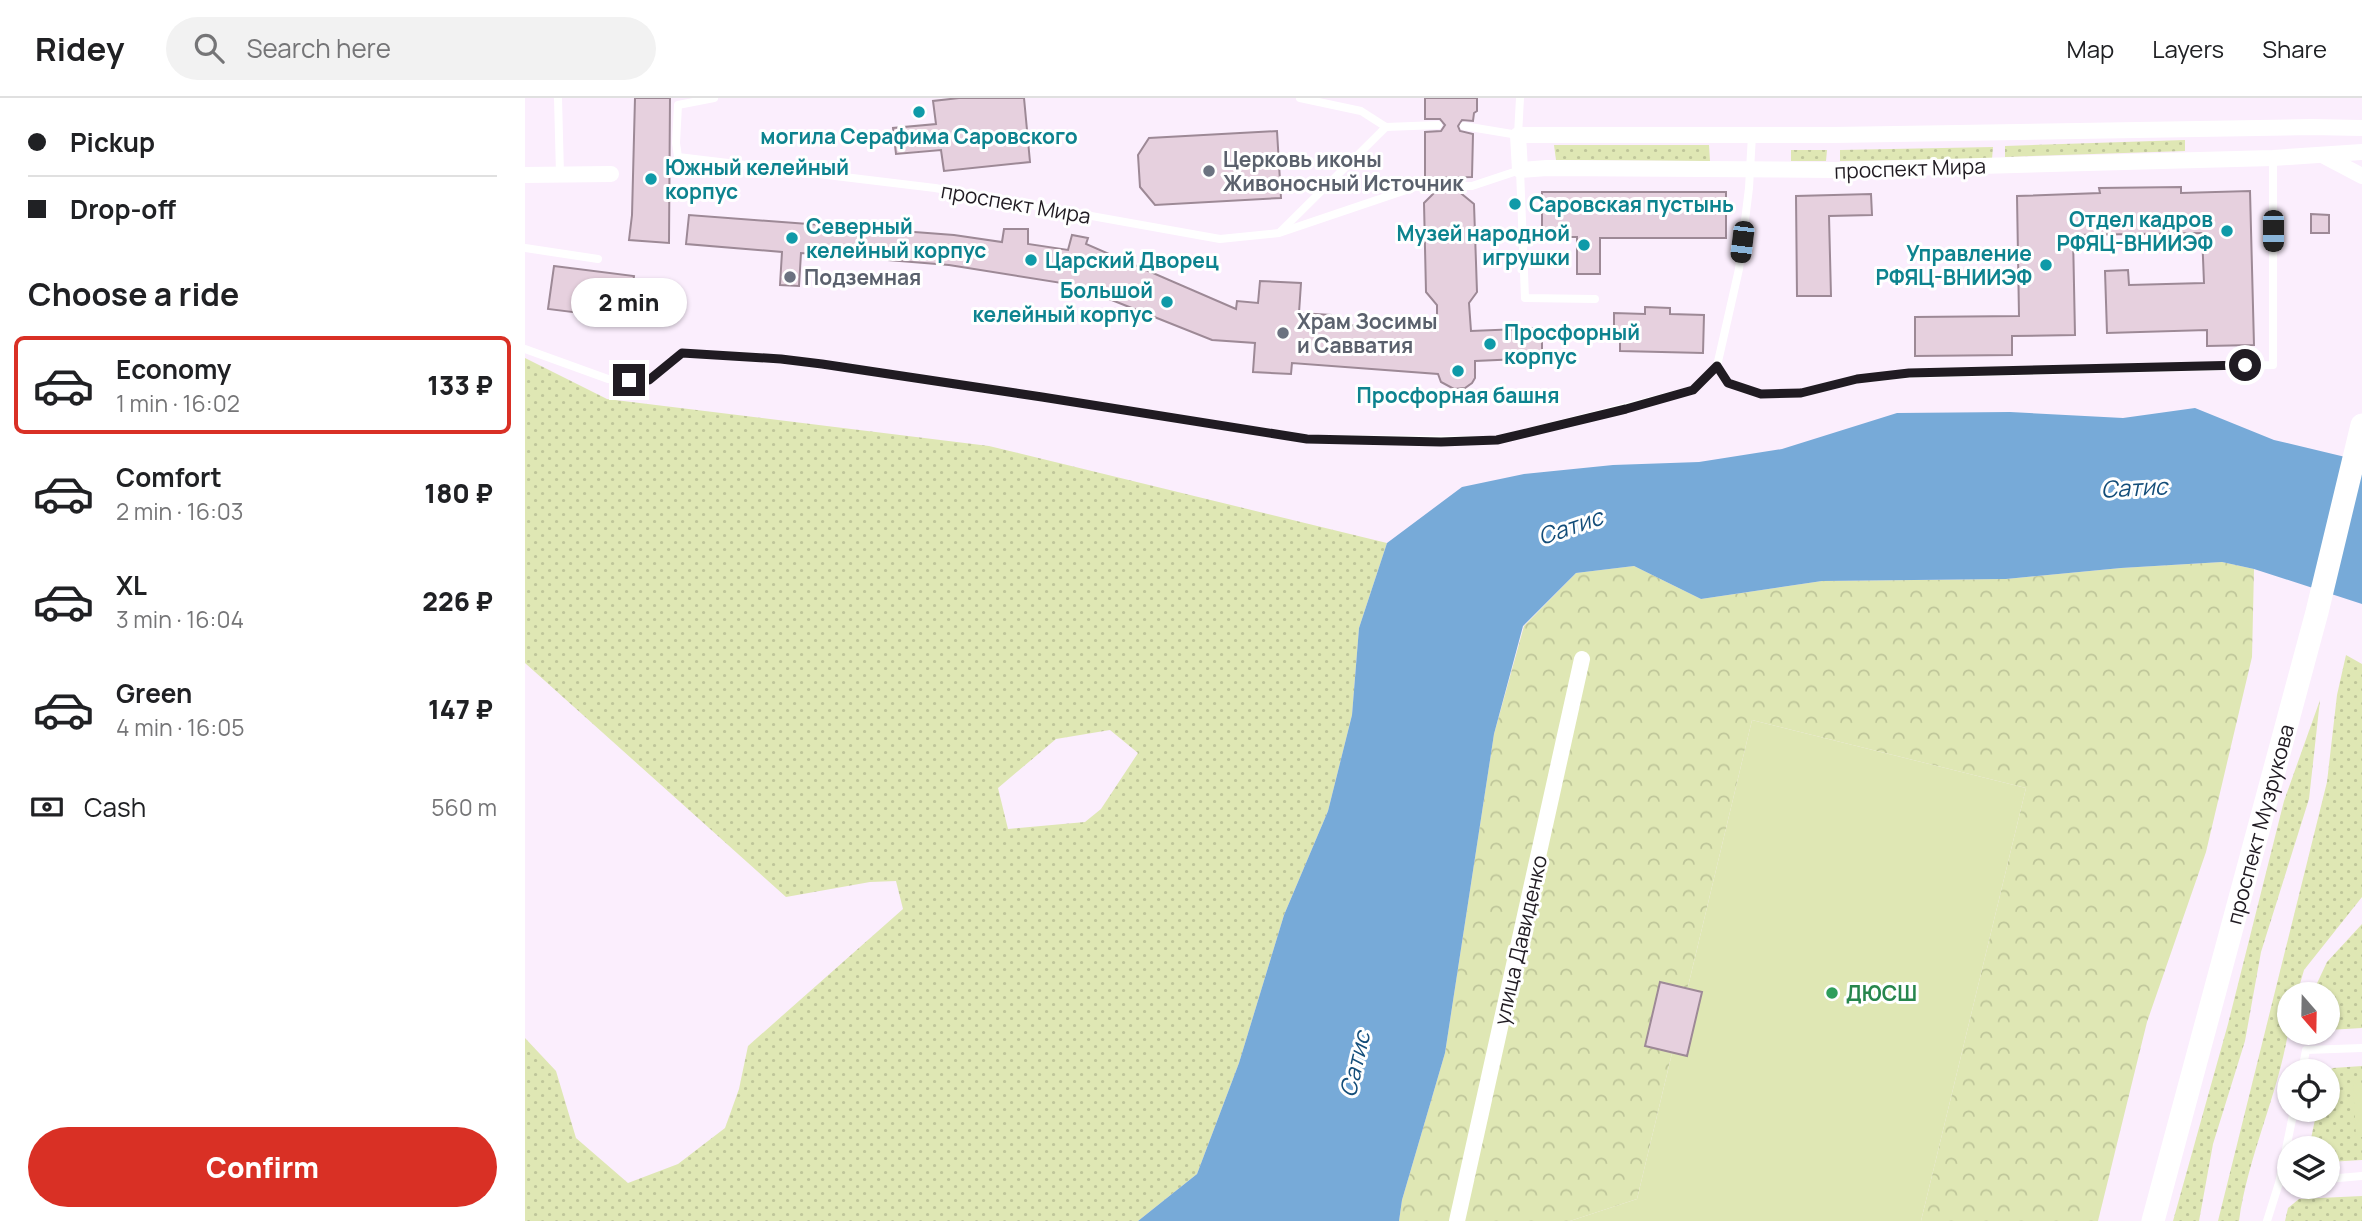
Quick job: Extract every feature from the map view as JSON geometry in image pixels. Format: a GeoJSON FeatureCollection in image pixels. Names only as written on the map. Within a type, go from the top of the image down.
{"type":"FeatureCollection","features":[{"type":"Feature","properties":{"kind":"main road","name":"проспект Музрукова"},"geometry":{"type":"LineString","coordinates":[[2153,1221],[2317,611],[2362,425]]}},
{"type":"Feature","properties":{"kind":"street","name":"проспект Мира"},"geometry":{"type":"LineString","coordinates":[[1518,135],[2362,128]]}},
{"type":"Feature","properties":{"kind":"street"},"geometry":{"type":"LineString","coordinates":[[1518,135],[1520,170]]}},
{"type":"Feature","properties":{"kind":"street","name":"проспект Мира"},"geometry":{"type":"LineString","coordinates":[[1520,170],[1834,170],[2273,158],[2362,152]]}},
{"type":"Feature","properties":{"kind":"street"},"geometry":{"type":"LineString","coordinates":[[2322,155],[2362,176]]}},
{"type":"Feature","properties":{"kind":"street"},"geometry":{"type":"LineString","coordinates":[[525,175],[611,174]]}},
{"type":"Feature","properties":{"kind":"street","name":"улица Давиденко"},"geometry":{"type":"LineString","coordinates":[[1457,1221],[1582,659]]}},
{"type":"Feature","properties":{"kind":"lane"},"geometry":{"type":"LineString","coordinates":[[558,98],[561,174]]}},
{"type":"Feature","properties":{"kind":"lane","name":"проспект Мира"},"geometry":{"type":"LineString","coordinates":[[714,98],[677,105],[678,157],[935,188],[1220,239],[1279,233],[1422,185],[1434,184]]}},
{"type":"Feature","properties":{"kind":"lane"},"geometry":{"type":"LineString","coordinates":[[1300,98],[1361,111],[1386,127],[1438,125]]}},
{"type":"Feature","properties":{"kind":"lane"},"geometry":{"type":"LineString","coordinates":[[1518,135],[1520,98]]}},
{"type":"Feature","properties":{"kind":"lane","name":"проспект Мира"},"geometry":{"type":"LineString","coordinates":[[1464,126],[1518,135]]}},
{"type":"Feature","properties":{"kind":"lane"},"geometry":{"type":"LineString","coordinates":[[1279,233],[1386,127]]}},
{"type":"Feature","properties":{"kind":"lane"},"geometry":{"type":"LineString","coordinates":[[525,349],[608,379],[649,380],[682,353],[781,359],[1307,439],[1441,442],[1497,440],[1693,390],[1717,366],[1739,269],[1752,135]]}},
{"type":"Feature","properties":{"kind":"lane"},"geometry":{"type":"LineString","coordinates":[[1717,366],[1728,383],[1761,394],[1801,393],[1857,379],[1909,373],[2273,365],[2273,158]]}},
{"type":"Feature","properties":{"kind":"lane"},"geometry":{"type":"LineString","coordinates":[[1520,170],[1525,298],[1595,299]]}},
{"type":"Feature","properties":{"kind":"lane","name":"проспект Мира"},"geometry":{"type":"LineString","coordinates":[[1461,186],[1472,186],[1520,170]]}},
{"type":"Feature","properties":{"kind":"lane"},"geometry":{"type":"LineString","coordinates":[[525,248],[598,259]]}},
{"type":"Feature","properties":{"kind":"lane"},"geometry":{"type":"LineString","coordinates":[[2304,1059],[2306,1049],[2362,1048]]}},
{"type":"Feature","properties":{"kind":"lane"},"geometry":{"type":"LineString","coordinates":[[2340,1178],[2362,1176]]}},
{"type":"Feature","properties":{"kind":"lane"},"geometry":{"type":"LineString","coordinates":[[2267,1221],[2277,1189]]}},
{"type":"Feature","properties":{"kind":"green space"},"geometry":{"type":"Polygon","coordinates":[[[2185,140],[2185,151],[2005,157],[2005,146],[2185,140]]]}},
{"type":"Feature","properties":{"kind":"green space"},"geometry":{"type":"Polygon","coordinates":[[[1554,145],[1709,145],[1710,161],[1556,160],[1554,145]]]}},
{"type":"Feature","properties":{"kind":"green space"},"geometry":{"type":"Polygon","coordinates":[[[1993,147],[1992,159],[1840,161],[1840,150],[1993,147]]]}},
{"type":"Feature","properties":{"kind":"green space"},"geometry":{"type":"Polygon","coordinates":[[[1791,150],[1827,150],[1826,161],[1791,161],[1791,150]]]}},
{"type":"Feature","properties":{"kind":"green space"},"geometry":{"type":"Polygon","coordinates":[[[525,358],[607,399],[989,446],[1387,543],[1359,628],[1352,715],[1328,811],[1284,915],[1239,1063],[1197,1174],[1138,1221],[525,1221],[525,1038],[556,1071],[576,1138],[628,1183],[678,1164],[725,1128],[739,1089],[748,1046],[903,909],[896,881],[870,882],[786,897],[525,663],[525,358]],[[1110,730],[1056,739],[998,788],[1008,829],[1085,822],[1101,809],[1138,753],[1110,730]]]}},
{"type":"Feature","properties":{"kind":"green space"},"geometry":{"type":"Polygon","coordinates":[[[2222,562],[2254,569],[2252,657],[2206,852],[2147,1022],[2098,1221],[1921,1221],[2026,788],[1752,720],[1637,1199],[1570,1221],[1399,1221],[1402,1200],[1445,1053],[1494,734],[1524,626],[1576,573],[1634,566],[1701,599],[1822,581],[2006,579],[2222,562]]]}},
{"type":"Feature","properties":{"kind":"green space"},"geometry":{"type":"Polygon","coordinates":[[[2346,655],[2362,664],[2362,897],[2304,970],[2300,982],[2277,982],[2327,782],[2337,695],[2346,655]]]}},
{"type":"Feature","properties":{"kind":"green space"},"geometry":{"type":"Polygon","coordinates":[[[2320,700],[2309,799],[2261,952],[2245,1041],[2213,1144],[2199,1221],[2173,1221],[2228,1024],[2284,801],[2320,700]]]}},
{"type":"Feature","properties":{"kind":"green space","name":"ДЮСШ"},"geometry":{"type":"Polygon","coordinates":[[[1752,720],[2026,788],[1921,1221],[1570,1221],[1637,1199],[1752,720]]]}},
{"type":"Feature","properties":{"kind":"green space"},"geometry":{"type":"Polygon","coordinates":[[[2362,924],[2362,1028],[2340,1029],[2340,982],[2318,982],[2327,962],[2362,924]]]}},
{"type":"Feature","properties":{"kind":"green space"},"geometry":{"type":"Polygon","coordinates":[[[2277,983],[2277,1045],[2285,1045],[2284,1052],[2282,1059],[2277,1059],[2277,1079],[2249,1172],[2239,1221],[2218,1221],[2277,983]]]}},
{"type":"Feature","properties":{"kind":"green space"},"geometry":{"type":"Polygon","coordinates":[[[2362,1066],[2362,1160],[2340,1161],[2340,1136],[2312,1136],[2314,1122],[2340,1122],[2340,1068],[2362,1066]]]}},
{"type":"Feature","properties":{"kind":"green space"},"geometry":{"type":"Polygon","coordinates":[[[2353,1084],[2362,1084],[2362,1137],[2356,1137],[2353,1084]]]}},
{"type":"Feature","properties":{"kind":"green space"},"geometry":{"type":"Polygon","coordinates":[[[2362,1196],[2362,1221],[2285,1221],[2288,1208],[2299,1199],[2362,1196]]]}},
{"type":"Feature","properties":{"kind":"water","name":"Сатис"},"geometry":{"type":"Polygon","coordinates":[[[2195,408],[2274,440],[2362,461],[2362,604],[2254,569],[2222,562],[2006,579],[1822,581],[1701,599],[1634,566],[1576,573],[1523,626],[1494,734],[1445,1053],[1402,1200],[1399,1221],[1138,1221],[1197,1174],[1239,1063],[1284,915],[1328,811],[1352,715],[1359,628],[1387,543],[1462,487],[1524,474],[1613,465],[1699,462],[1782,449],[1897,413],[2010,412],[2123,418],[2195,408]]]}},
{"type":"Feature","properties":{"kind":"building","name":"Южный келейный корпус"},"geometry":{"type":"Polygon","coordinates":[[[635,98],[670,98],[669,243],[629,240],[635,98]]]}},
{"type":"Feature","properties":{"kind":"building"},"geometry":{"type":"Polygon","coordinates":[[[959,98],[1024,98],[1030,162],[944,171],[941,150],[896,154],[893,128],[936,124],[933,101],[959,98]]]}},
{"type":"Feature","properties":{"kind":"building"},"geometry":{"type":"Polygon","coordinates":[[[1425,98],[1477,98],[1477,111],[1473,121],[1462,120],[1458,126],[1460,131],[1473,134],[1472,177],[1425,178],[1425,132],[1441,131],[1445,125],[1440,119],[1425,119],[1425,98]]]}},
{"type":"Feature","properties":{"kind":"building","name":"Церковь иконы Живоносный Источник"},"geometry":{"type":"Polygon","coordinates":[[[1277,131],[1281,198],[1155,205],[1140,187],[1138,155],[1149,138],[1277,131]]]}},
{"type":"Feature","properties":{"kind":"building"},"geometry":{"type":"Polygon","coordinates":[[[1446,181],[1474,204],[1477,292],[1469,303],[1471,331],[1542,328],[1542,358],[1475,361],[1475,378],[1472,383],[1465,388],[1454,389],[1441,382],[1438,374],[1292,363],[1291,374],[1253,372],[1255,343],[1212,340],[1079,287],[1078,294],[1062,292],[1062,283],[949,265],[801,253],[799,286],[780,285],[782,252],[686,244],[689,215],[954,235],[1002,242],[1004,229],[1028,229],[1028,244],[1068,250],[1072,235],[1088,238],[1086,244],[1236,309],[1237,301],[1258,303],[1260,281],[1301,283],[1299,313],[1331,315],[1331,324],[1437,331],[1437,305],[1426,292],[1424,203],[1446,181]]]}},
{"type":"Feature","properties":{"kind":"building"},"geometry":{"type":"Polygon","coordinates":[[[2181,187],[2181,193],[2250,191],[2254,345],[2207,346],[2207,330],[2107,333],[2105,271],[2128,270],[2129,285],[2204,283],[2202,233],[2073,235],[2075,335],[2012,336],[2012,355],[1915,356],[1915,317],[2019,316],[2017,196],[2100,193],[2099,188],[2181,187]]]}},
{"type":"Feature","properties":{"kind":"building"},"geometry":{"type":"Polygon","coordinates":[[[1542,192],[1726,192],[1726,238],[1600,238],[1600,274],[1577,274],[1577,237],[1542,237],[1542,192]]]}},
{"type":"Feature","properties":{"kind":"building"},"geometry":{"type":"Polygon","coordinates":[[[1871,194],[1872,215],[1829,216],[1831,296],[1797,296],[1796,196],[1871,194]]]}},
{"type":"Feature","properties":{"kind":"building"},"geometry":{"type":"Polygon","coordinates":[[[2311,214],[2329,215],[2329,233],[2311,233],[2311,214]]]}},
{"type":"Feature","properties":{"kind":"building"},"geometry":{"type":"Polygon","coordinates":[[[554,266],[634,276],[628,319],[548,309],[554,266]]]}},
{"type":"Feature","properties":{"kind":"building"},"geometry":{"type":"Polygon","coordinates":[[[1645,307],[1670,308],[1670,314],[1704,315],[1703,353],[1620,351],[1620,332],[1614,332],[1614,313],[1645,314],[1645,307]]]}},
{"type":"Feature","properties":{"kind":"building"},"geometry":{"type":"Polygon","coordinates":[[[1660,982],[1702,992],[1687,1056],[1645,1046],[1660,982]]]}},
{"type":"Feature","properties":{"kind":"place","name":"могила Серафима Саровского"},"geometry":{"type":"Point","coordinates":[919,112]}},
{"type":"Feature","properties":{"kind":"place","name":"Церковь иконы Живоносный Источник"},"geometry":{"type":"Point","coordinates":[1209,171]}},
{"type":"Feature","properties":{"kind":"place","name":"Южный келейный корпус"},"geometry":{"type":"Point","coordinates":[651,179]}},
{"type":"Feature","properties":{"kind":"place","name":"Саровская пустынь"},"geometry":{"type":"Point","coordinates":[1515,204]}},
{"type":"Feature","properties":{"kind":"place","name":"Отдел кадров РФЯЦ-ВНИИЭФ"},"geometry":{"type":"Point","coordinates":[2227,231]}},
{"type":"Feature","properties":{"kind":"place","name":"Северный келейный корпус"},"geometry":{"type":"Point","coordinates":[792,238]}},
{"type":"Feature","properties":{"kind":"place","name":"Музей народной игрушки"},"geometry":{"type":"Point","coordinates":[1584,245]}},
{"type":"Feature","properties":{"kind":"place","name":"Царский Дворец"},"geometry":{"type":"Point","coordinates":[1031,260]}},
{"type":"Feature","properties":{"kind":"place","name":"Управление РФЯЦ-ВНИИЭФ"},"geometry":{"type":"Point","coordinates":[2046,265]}},
{"type":"Feature","properties":{"kind":"place","name":"Подземная"},"geometry":{"type":"Point","coordinates":[790,277]}},
{"type":"Feature","properties":{"kind":"place","name":"Большой келейный корпус"},"geometry":{"type":"Point","coordinates":[1167,302]}},
{"type":"Feature","properties":{"kind":"place","name":"Храм Зосимы и Савватия"},"geometry":{"type":"Point","coordinates":[1283,333]}},
{"type":"Feature","properties":{"kind":"place","name":"Просфорный корпус"},"geometry":{"type":"Point","coordinates":[1490,344]}},
{"type":"Feature","properties":{"kind":"place","name":"Просфорная башня"},"geometry":{"type":"Point","coordinates":[1458,371]}},
{"type":"Feature","properties":{"kind":"place","name":"ДЮСШ"},"geometry":{"type":"Point","coordinates":[1832,993]}},
{"type":"Feature","properties":{"kind":"route"},"geometry":{"type":"LineString","coordinates":[[629,380],[649,380],[682,353],[781,359],[1307,439],[1441,442],[1497,440],[1626,409],[1693,390],[1717,366],[1728,383],[1761,394],[1801,393],[1857,379],[1909,373],[2245,365]]}}]}
